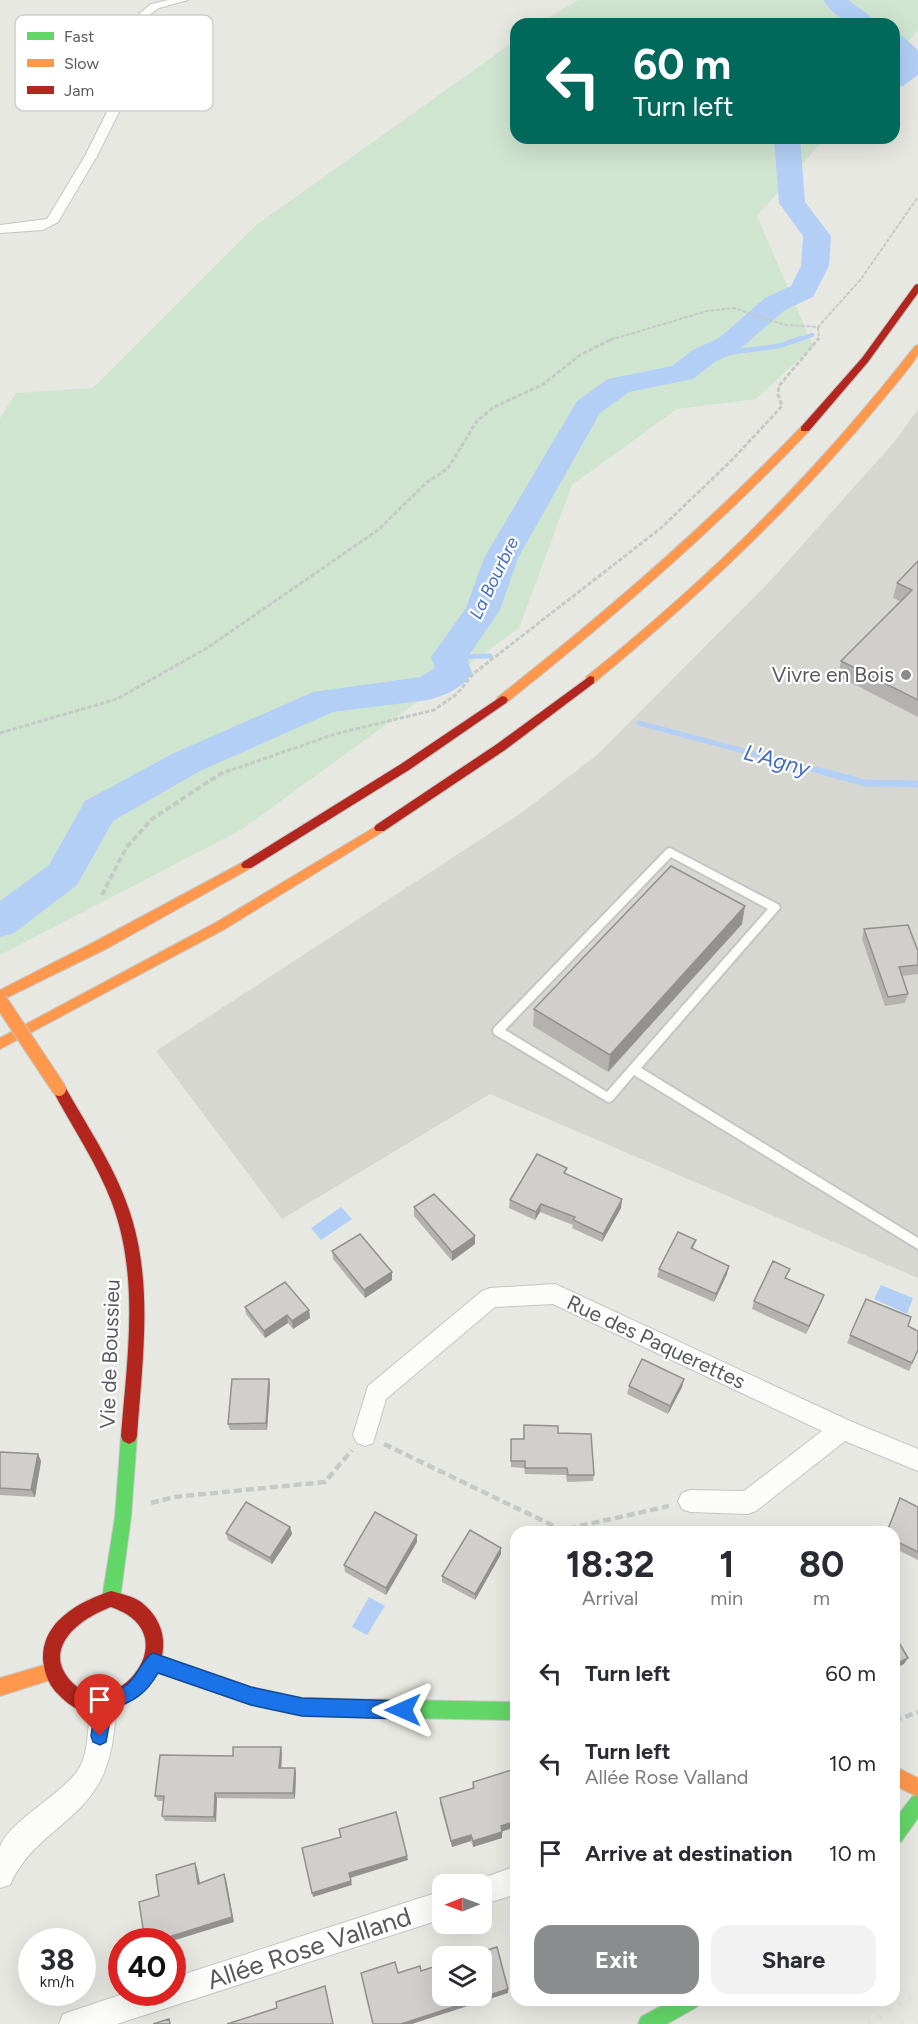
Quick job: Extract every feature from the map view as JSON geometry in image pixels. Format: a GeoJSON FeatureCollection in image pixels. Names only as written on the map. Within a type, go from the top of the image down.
{"type":"FeatureCollection","features":[{"type":"Feature","properties":{"kind":"main road"},"geometry":{"type":"LineString","coordinates":[[0,998],[198,892],[333,812],[494,704],[561,654],[672,563],[720,519],[799,436],[860,366],[918,287]]}},
{"type":"Feature","properties":{"kind":"main road"},"geometry":{"type":"LineString","coordinates":[[0,1044],[105,991],[240,916],[379,831],[532,724],[656,627],[750,542],[839,449],[918,348]]}},
{"type":"Feature","properties":{"kind":"main road","name":"Vie de Boussieu"},"geometry":{"type":"LineString","coordinates":[[0,998],[59,1089],[111,1182],[125,1220],[133,1262],[136,1301],[135,1358],[123,1517],[111,1599]]}},
{"type":"Feature","properties":{"kind":"main road"},"geometry":{"type":"LineString","coordinates":[[111,1599],[129,1602],[143,1612],[153,1626],[157,1644],[153,1662],[144,1680],[130,1694],[104,1703],[93,1704],[76,1699],[62,1687],[54,1671],[52,1651],[59,1631],[73,1614],[91,1603],[111,1599]]}},
{"type":"Feature","properties":{"kind":"main road"},"geometry":{"type":"LineString","coordinates":[[153,1662],[251,1696],[302,1707],[510,1711]]}},
{"type":"Feature","properties":{"kind":"main road"},"geometry":{"type":"LineString","coordinates":[[0,1687],[54,1671]]}},
{"type":"Feature","properties":{"kind":"main road"},"geometry":{"type":"LineString","coordinates":[[900,1778],[918,1788]]}},
{"type":"Feature","properties":{"kind":"main road"},"geometry":{"type":"LineString","coordinates":[[900,1827],[918,1803]]}},
{"type":"Feature","properties":{"kind":"main road"},"geometry":{"type":"LineString","coordinates":[[648,2024],[680,2006]]}},
{"type":"Feature","properties":{"kind":"street"},"geometry":{"type":"LineString","coordinates":[[144,15],[155,6],[183,0]]}},
{"type":"Feature","properties":{"kind":"street"},"geometry":{"type":"LineString","coordinates":[[0,229],[43,226],[52,222],[91,156],[114,111]]}},
{"type":"Feature","properties":{"kind":"street","name":"Rue des Paquerettes"},"geometry":{"type":"LineString","coordinates":[[364,1435],[376,1393],[490,1298],[555,1294],[842,1429],[918,1460]]}},
{"type":"Feature","properties":{"kind":"street"},"geometry":{"type":"LineString","coordinates":[[690,1501],[748,1503],[842,1429]]}},
{"type":"Feature","properties":{"kind":"street"},"geometry":{"type":"LineString","coordinates":[[0,1875],[6,1859],[29,1831],[83,1786],[98,1752],[104,1703]]}},
{"type":"Feature","properties":{"kind":"street"},"geometry":{"type":"LineString","coordinates":[[492,1888],[510,1882]]}},
{"type":"Feature","properties":{"kind":"street","name":"Allée Rose Valland"},"geometry":{"type":"LineString","coordinates":[[73,2024],[432,1908]]}},
{"type":"Feature","properties":{"kind":"lane"},"geometry":{"type":"LineString","coordinates":[[670,852],[775,909],[633,1069],[608,1098],[498,1031],[670,852]]}},
{"type":"Feature","properties":{"kind":"lane"},"geometry":{"type":"LineString","coordinates":[[633,1069],[918,1245]]}},
{"type":"Feature","properties":{"kind":"path"},"geometry":{"type":"LineString","coordinates":[[102,895],[126,848],[152,819],[220,774],[335,734],[434,710],[457,694],[473,674],[661,528],[733,459],[783,406],[778,394],[779,386],[819,340],[818,327],[861,279],[918,197]]}},
{"type":"Feature","properties":{"kind":"path"},"geometry":{"type":"LineString","coordinates":[[0,733],[117,699],[207,648],[253,614],[378,530],[426,483],[448,468],[477,421],[494,407],[542,385],[580,355],[612,339],[707,311],[734,308],[771,321],[818,327]]}},
{"type":"Feature","properties":{"kind":"path"},"geometry":{"type":"LineString","coordinates":[[123,1517],[140,1506],[174,1497],[325,1482],[364,1435],[554,1526]]}},
{"type":"Feature","properties":{"kind":"path"},"geometry":{"type":"LineString","coordinates":[[580,1526],[690,1501]]}},
{"type":"Feature","properties":{"kind":"path"},"geometry":{"type":"LineString","coordinates":[[900,1719],[918,1712]]}},
{"type":"Feature","properties":{"kind":"shaded area"},"geometry":{"type":"Polygon","coordinates":[[[918,409],[918,1278],[490,1094],[282,1219],[156,1051],[521,813],[597,755],[772,579],[895,441],[918,409]]]}},
{"type":"Feature","properties":{"kind":"green space"},"geometry":{"type":"Polygon","coordinates":[[[578,0],[918,0],[918,30],[900,51],[900,18],[549,18],[578,0]]]}},
{"type":"Feature","properties":{"kind":"green space"},"geometry":{"type":"Polygon","coordinates":[[[510,44],[510,144],[820,144],[757,216],[813,346],[756,399],[677,409],[572,485],[519,628],[241,830],[0,955],[0,418],[16,393],[93,388],[255,226],[510,44]]]}},
{"type":"Feature","properties":{"kind":"water"},"geometry":{"type":"Polygon","coordinates":[[[341,1207],[352,1219],[321,1240],[311,1228],[341,1207]]]}},
{"type":"Feature","properties":{"kind":"water"},"geometry":{"type":"Polygon","coordinates":[[[881,1285],[913,1298],[907,1314],[874,1299],[881,1285]]]}},
{"type":"Feature","properties":{"kind":"water"},"geometry":{"type":"Polygon","coordinates":[[[369,1597],[385,1606],[367,1635],[352,1627],[369,1597]]]}},
{"type":"Feature","properties":{"kind":"building"},"geometry":{"type":"Polygon","coordinates":[[[918,561],[918,700],[841,661],[912,590],[897,583],[918,561]]]}},
{"type":"Feature","properties":{"kind":"building"},"geometry":{"type":"Polygon","coordinates":[[[671,866],[745,906],[610,1055],[534,1009],[671,866]]]}},
{"type":"Feature","properties":{"kind":"building"},"geometry":{"type":"Polygon","coordinates":[[[908,925],[918,951],[918,965],[899,967],[908,994],[888,997],[864,929],[908,925]]]}},
{"type":"Feature","properties":{"kind":"building"},"geometry":{"type":"Polygon","coordinates":[[[537,1154],[567,1168],[564,1173],[622,1199],[603,1234],[573,1220],[575,1217],[541,1204],[536,1212],[510,1200],[537,1154]]]}},
{"type":"Feature","properties":{"kind":"building"},"geometry":{"type":"Polygon","coordinates":[[[434,1194],[475,1236],[452,1252],[414,1207],[434,1194]]]}},
{"type":"Feature","properties":{"kind":"building"},"geometry":{"type":"Polygon","coordinates":[[[678,1232],[696,1240],[691,1248],[729,1266],[716,1294],[659,1269],[678,1232]]]}},
{"type":"Feature","properties":{"kind":"building"},"geometry":{"type":"Polygon","coordinates":[[[360,1234],[392,1272],[364,1290],[332,1251],[360,1234]]]}},
{"type":"Feature","properties":{"kind":"building"},"geometry":{"type":"Polygon","coordinates":[[[773,1261],[790,1269],[785,1278],[824,1295],[809,1326],[754,1301],[773,1261]]]}},
{"type":"Feature","properties":{"kind":"building"},"geometry":{"type":"Polygon","coordinates":[[[285,1282],[309,1310],[292,1321],[287,1315],[264,1331],[245,1307],[285,1282]]]}},
{"type":"Feature","properties":{"kind":"building"},"geometry":{"type":"Polygon","coordinates":[[[866,1299],[911,1317],[908,1326],[918,1331],[918,1350],[912,1363],[850,1335],[866,1299]]]}},
{"type":"Feature","properties":{"kind":"building"},"geometry":{"type":"Polygon","coordinates":[[[642,1359],[684,1379],[670,1406],[629,1386],[642,1359]]]}},
{"type":"Feature","properties":{"kind":"building"},"geometry":{"type":"Polygon","coordinates":[[[232,1379],[269,1379],[266,1423],[228,1424],[232,1379]]]}},
{"type":"Feature","properties":{"kind":"building"},"geometry":{"type":"Polygon","coordinates":[[[524,1425],[558,1426],[558,1433],[591,1434],[594,1475],[568,1475],[567,1468],[525,1468],[525,1461],[511,1461],[511,1439],[524,1439],[524,1425]]]}},
{"type":"Feature","properties":{"kind":"building"},"geometry":{"type":"Polygon","coordinates":[[[0,1452],[38,1454],[31,1490],[0,1488],[0,1452]]]}},
{"type":"Feature","properties":{"kind":"building"},"geometry":{"type":"Polygon","coordinates":[[[900,1498],[918,1507],[918,1552],[900,1543],[900,1526],[889,1526],[900,1498]]]}},
{"type":"Feature","properties":{"kind":"building"},"geometry":{"type":"Polygon","coordinates":[[[246,1502],[290,1527],[270,1558],[226,1533],[246,1502]]]}},
{"type":"Feature","properties":{"kind":"building"},"geometry":{"type":"Polygon","coordinates":[[[375,1512],[417,1535],[386,1588],[344,1565],[375,1512]]]}},
{"type":"Feature","properties":{"kind":"building"},"geometry":{"type":"Polygon","coordinates":[[[470,1530],[501,1548],[475,1594],[442,1576],[470,1530]]]}},
{"type":"Feature","properties":{"kind":"building"},"geometry":{"type":"Polygon","coordinates":[[[900,1644],[908,1658],[900,1662],[900,1644]]]}},
{"type":"Feature","properties":{"kind":"building"},"geometry":{"type":"Polygon","coordinates":[[[233,1747],[281,1747],[279,1768],[295,1768],[293,1793],[215,1793],[214,1817],[162,1816],[164,1796],[155,1796],[160,1755],[233,1756],[233,1747]]]}},
{"type":"Feature","properties":{"kind":"building"},"geometry":{"type":"Polygon","coordinates":[[[510,1771],[510,1823],[501,1826],[502,1832],[473,1841],[471,1835],[451,1841],[440,1798],[474,1788],[473,1782],[510,1771]]]}},
{"type":"Feature","properties":{"kind":"building"},"geometry":{"type":"Polygon","coordinates":[[[396,1812],[407,1856],[349,1873],[351,1881],[312,1893],[302,1848],[341,1837],[339,1829],[396,1812]]]}},
{"type":"Feature","properties":{"kind":"building"},"geometry":{"type":"Polygon","coordinates":[[[195,1863],[198,1884],[224,1874],[232,1917],[186,1932],[186,1928],[143,1928],[139,1902],[159,1896],[156,1875],[195,1863]]]}},
{"type":"Feature","properties":{"kind":"building"},"geometry":{"type":"Polygon","coordinates":[[[497,1947],[508,1989],[492,1994],[492,1949],[497,1947]]]}},
{"type":"Feature","properties":{"kind":"building"},"geometry":{"type":"Polygon","coordinates":[[[395,1962],[398,1973],[420,1966],[421,1971],[432,1967],[432,2006],[456,2006],[401,2024],[373,2024],[361,1973],[395,1962]]]}},
{"type":"Feature","properties":{"kind":"building"},"geometry":{"type":"Polygon","coordinates":[[[325,1986],[333,2024],[227,2024],[277,2008],[276,2002],[325,1986]]]}},
{"type":"Feature","properties":{"kind":"building"},"geometry":{"type":"Polygon","coordinates":[[[169,2019],[170,2024],[153,2024],[169,2019]]]}},
{"type":"Feature","properties":{"kind":"waterway","name":"La Bourbre"},"geometry":{"type":"LineString","coordinates":[[835,0],[858,18]]}},
{"type":"Feature","properties":{"kind":"waterway","name":"La Bourbre"},"geometry":{"type":"LineString","coordinates":[[900,46],[906,50],[910,69],[900,76]]}},
{"type":"Feature","properties":{"kind":"waterway","name":"La Bourbre"},"geometry":{"type":"LineString","coordinates":[[0,922],[63,875],[99,811],[187,762],[326,701],[428,688],[454,673],[449,657],[483,610],[501,558],[588,408],[619,385],[682,373],[704,356],[729,344],[775,304],[803,291],[815,266],[817,236],[792,203],[787,144]]}},
{"type":"Feature","properties":{"kind":"waterway"},"geometry":{"type":"LineString","coordinates":[[798,340],[812,335]]}},
{"type":"Feature","properties":{"kind":"waterway"},"geometry":{"type":"LineString","coordinates":[[704,356],[779,346],[802,338]]}},
{"type":"Feature","properties":{"kind":"waterway","name":"L'Agny"},"geometry":{"type":"LineString","coordinates":[[449,657],[490,656]]}},
{"type":"Feature","properties":{"kind":"waterway","name":"L'Agny"},"geometry":{"type":"LineString","coordinates":[[639,723],[823,772]]}},
{"type":"Feature","properties":{"kind":"waterway","name":"L'Agny"},"geometry":{"type":"LineString","coordinates":[[818,770],[865,783],[918,784]]}},
{"type":"Feature","properties":{"kind":"railway"},"geometry":{"type":"LineString","coordinates":[[900,2004],[918,1993]]}},
{"type":"Feature","properties":{"kind":"railway"},"geometry":{"type":"LineString","coordinates":[[869,2024],[897,2006]]}},
{"type":"Feature","properties":{"kind":"railway"},"geometry":{"type":"LineString","coordinates":[[902,2024],[918,2014]]}},
{"type":"Feature","properties":{"kind":"traffic: fast"},"geometry":{"type":"LineString","coordinates":[[111,1599],[123,1517],[129,1436]]}},
{"type":"Feature","properties":{"kind":"traffic: fast"},"geometry":{"type":"LineString","coordinates":[[153,1662],[251,1696],[302,1707],[510,1711]]}},
{"type":"Feature","properties":{"kind":"traffic: fast"},"geometry":{"type":"LineString","coordinates":[[900,1827],[918,1803]]}},
{"type":"Feature","properties":{"kind":"traffic: fast"},"geometry":{"type":"LineString","coordinates":[[648,2024],[680,2006]]}},
{"type":"Feature","properties":{"kind":"traffic: slow"},"geometry":{"type":"LineString","coordinates":[[590,680],[636,643],[723,565],[806,483],[845,439],[918,348]]}},
{"type":"Feature","properties":{"kind":"traffic: slow"},"geometry":{"type":"LineString","coordinates":[[502,700],[621,604],[697,537],[805,429]]}},
{"type":"Feature","properties":{"kind":"traffic: slow"},"geometry":{"type":"LineString","coordinates":[[0,1044],[220,926],[380,828]]}},
{"type":"Feature","properties":{"kind":"traffic: slow"},"geometry":{"type":"LineString","coordinates":[[0,996],[103,944],[247,865]]}},
{"type":"Feature","properties":{"kind":"traffic: slow"},"geometry":{"type":"LineString","coordinates":[[0,1000],[59,1089]]}},
{"type":"Feature","properties":{"kind":"traffic: slow"},"geometry":{"type":"LineString","coordinates":[[0,1687],[54,1671]]}},
{"type":"Feature","properties":{"kind":"traffic: slow"},"geometry":{"type":"LineString","coordinates":[[900,1778],[918,1788]]}},
{"type":"Feature","properties":{"kind":"traffic: jam"},"geometry":{"type":"LineString","coordinates":[[805,429],[865,360],[918,287]]}},
{"type":"Feature","properties":{"kind":"traffic: jam"},"geometry":{"type":"LineString","coordinates":[[380,828],[501,747],[590,680]]}},
{"type":"Feature","properties":{"kind":"traffic: jam"},"geometry":{"type":"LineString","coordinates":[[247,865],[405,767],[502,700]]}},
{"type":"Feature","properties":{"kind":"traffic: jam"},"geometry":{"type":"LineString","coordinates":[[59,1089],[112,1185],[125,1219],[131,1246],[135,1272],[137,1327],[129,1436]]}},
{"type":"Feature","properties":{"kind":"traffic: jam"},"geometry":{"type":"LineString","coordinates":[[111,1599],[136,1609],[152,1628],[156,1648],[149,1669],[136,1686],[118,1699],[98,1704],[78,1700],[61,1685],[53,1669],[51,1655],[54,1642],[71,1620],[83,1611],[111,1599]]}},
{"type":"Feature","properties":{"kind":"place","name":"Vivre en Bois"},"geometry":{"type":"Point","coordinates":[906,675]}},
{"type":"Feature","properties":{"kind":"route"},"geometry":{"type":"LineString","coordinates":[[100,1736],[104,1703],[130,1694],[144,1680],[153,1662],[251,1696],[302,1707],[403,1710]]}}]}
